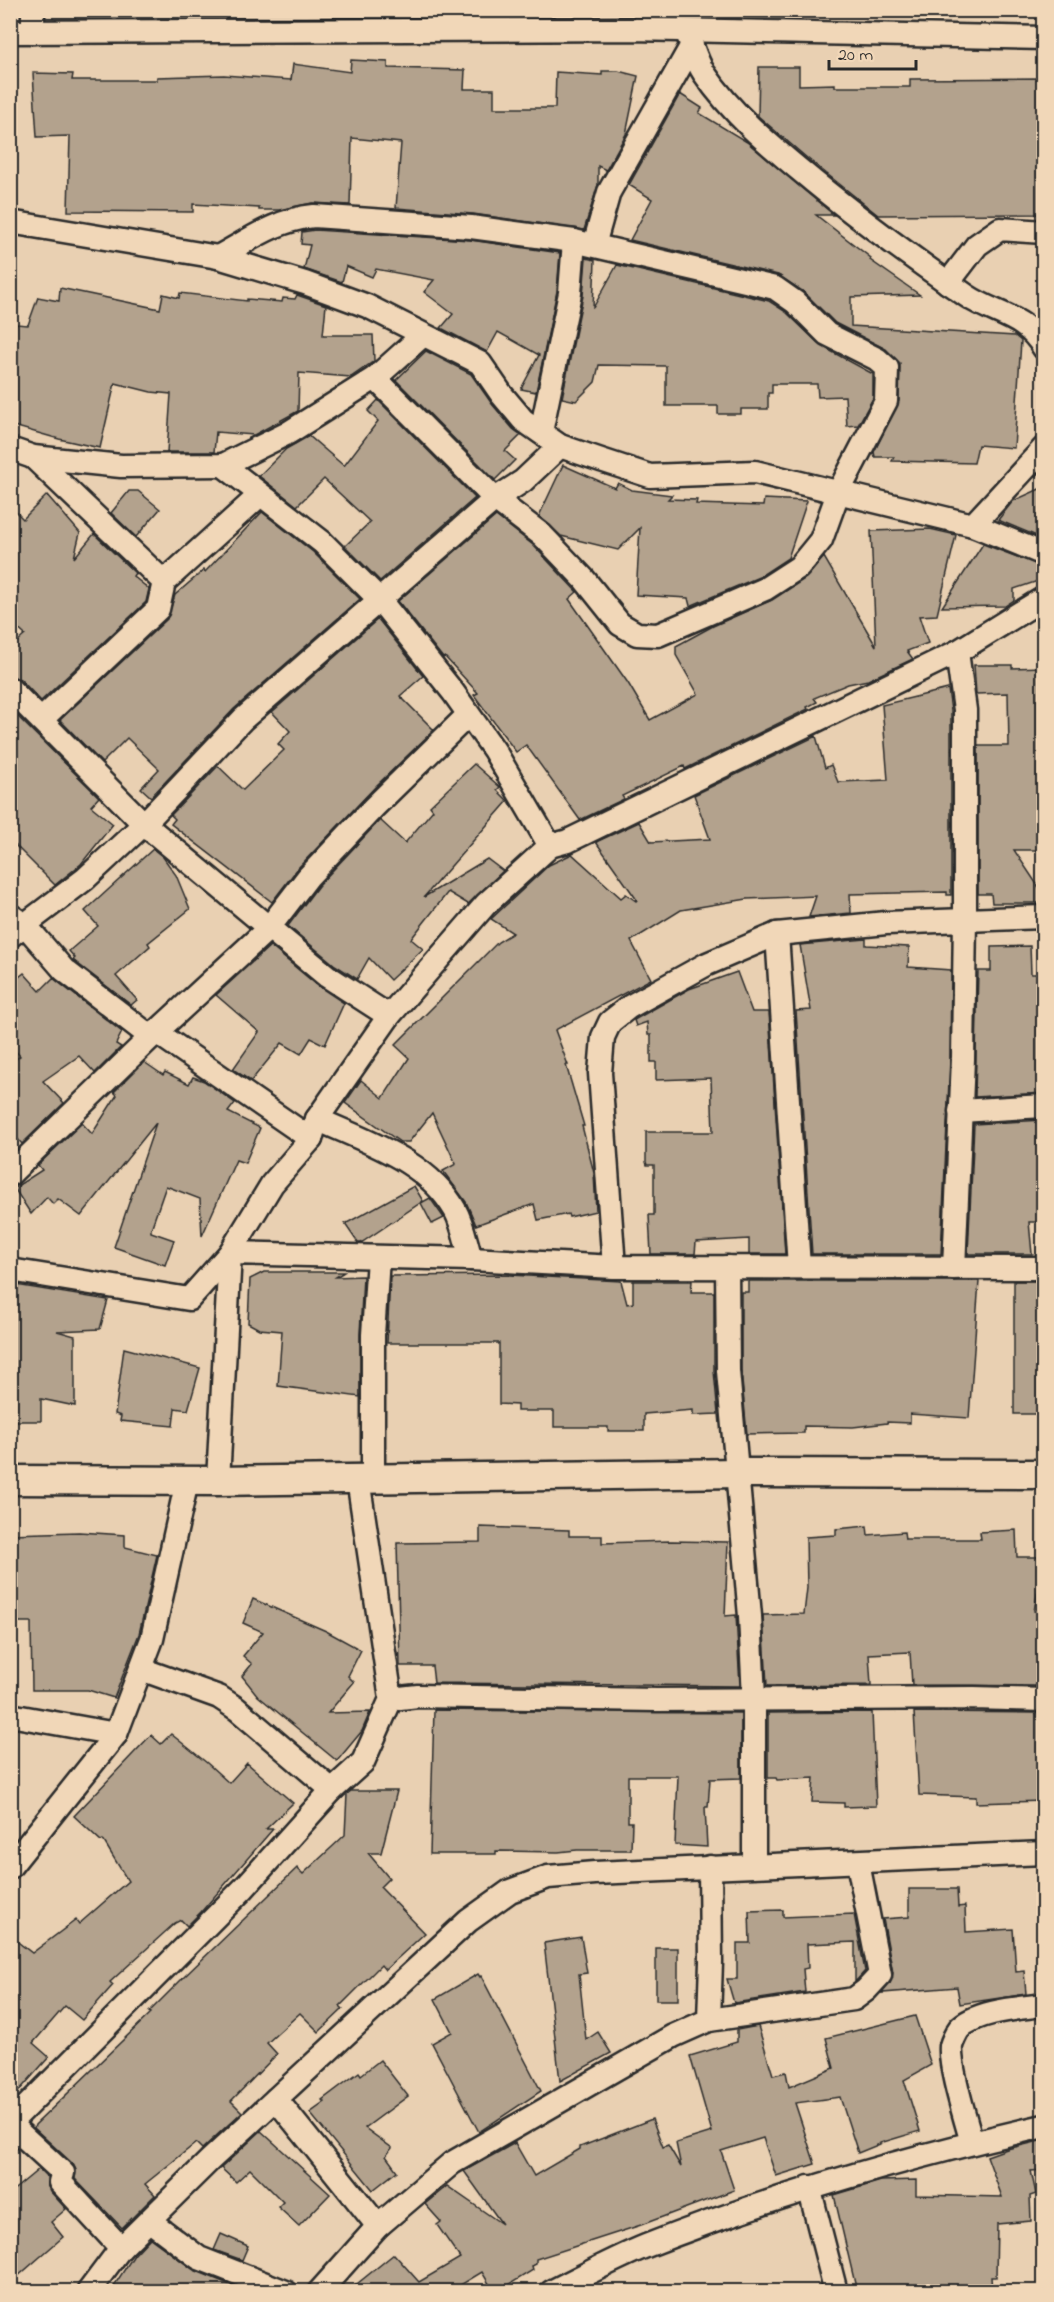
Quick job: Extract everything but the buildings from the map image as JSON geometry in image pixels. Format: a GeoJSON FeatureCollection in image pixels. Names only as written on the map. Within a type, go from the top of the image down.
{"type":"FeatureCollection","features":[{"type":"Feature","properties":{"kind":"street"},"geometry":{"type":"LineString","coordinates":[[10,32],[33,21],[633,20],[689,38],[1044,38]]}},
{"type":"Feature","properties":{"kind":"street"},"geometry":{"type":"LineString","coordinates":[[541,432],[570,293],[584,243],[689,38]]}},
{"type":"Feature","properties":{"kind":"street"},"geometry":{"type":"LineString","coordinates":[[689,38],[702,70],[733,111],[772,148],[858,218],[948,283],[980,305],[1026,325],[1044,348]]}},
{"type":"Feature","properties":{"kind":"street"},"geometry":{"type":"LineString","coordinates":[[218,257],[273,226],[292,218],[314,216],[471,227],[584,243],[775,288],[795,302],[827,334],[877,359],[887,368],[886,401],[838,493],[821,540],[799,567],[765,589],[658,635],[637,634],[620,624],[584,579],[542,535],[495,499],[375,378]]}},
{"type":"Feature","properties":{"kind":"street"},"geometry":{"type":"LineString","coordinates":[[10,222],[218,257],[305,283],[367,306],[480,363],[523,420],[560,446],[650,476],[755,472],[973,525],[1044,554]]}},
{"type":"Feature","properties":{"kind":"street"},"geometry":{"type":"LineString","coordinates":[[948,283],[977,245],[1000,229],[1044,232]]}},
{"type":"Feature","properties":{"kind":"street"},"geometry":{"type":"LineString","coordinates":[[10,449],[33,457],[121,466],[223,465],[288,433],[375,378],[423,335]]}},
{"type":"Feature","properties":{"kind":"street"},"geometry":{"type":"LineString","coordinates":[[471,1259],[456,1210],[412,1163],[314,1129],[154,1034],[64,970],[16,926],[86,879],[144,824],[243,719],[495,499],[523,481],[560,446]]}},
{"type":"Feature","properties":{"kind":"street"},"geometry":{"type":"LineString","coordinates":[[973,525],[1044,448]]}},
{"type":"Feature","properties":{"kind":"street"},"geometry":{"type":"LineString","coordinates":[[33,457],[165,582]]}},
{"type":"Feature","properties":{"kind":"street"},"geometry":{"type":"LineString","coordinates":[[223,465],[322,542],[379,599],[453,692],[494,750],[550,846]]}},
{"type":"Feature","properties":{"kind":"street"},"geometry":{"type":"LineString","coordinates":[[41,720],[158,609],[165,582],[260,495]]}},
{"type":"Feature","properties":{"kind":"street"},"geometry":{"type":"LineString","coordinates":[[10,1270],[189,1299],[230,1253],[272,1184],[314,1129],[389,1016],[486,904],[550,846],[568,841],[957,652],[1044,598]]}},
{"type":"Feature","properties":{"kind":"street"},"geometry":{"type":"LineString","coordinates":[[954,1268],[964,918],[964,710],[957,652]]}},
{"type":"Feature","properties":{"kind":"street"},"geometry":{"type":"LineString","coordinates":[[10,689],[144,824],[327,976],[389,1016]]}},
{"type":"Feature","properties":{"kind":"street"},"geometry":{"type":"LineString","coordinates":[[10,1174],[154,1034],[268,929],[308,877],[374,807],[468,715]]}},
{"type":"Feature","properties":{"kind":"street"},"geometry":{"type":"LineString","coordinates":[[614,1267],[600,1073],[603,1037],[610,1022],[629,1007],[707,964],[777,934],[886,923],[1044,916]]}},
{"type":"Feature","properties":{"kind":"street"},"geometry":{"type":"LineString","coordinates":[[777,934],[799,1267]]}},
{"type":"Feature","properties":{"kind":"street"},"geometry":{"type":"LineString","coordinates":[[960,1111],[1044,1106]]}},
{"type":"Feature","properties":{"kind":"street"},"geometry":{"type":"LineString","coordinates":[[230,1253],[471,1259],[614,1267],[1044,1268]]}},
{"type":"Feature","properties":{"kind":"street"},"geometry":{"type":"LineString","coordinates":[[218,1481],[230,1253]]}},
{"type":"Feature","properties":{"kind":"street"},"geometry":{"type":"LineString","coordinates":[[121,2248],[60,2182],[63,2173],[10,2124],[244,1888],[333,1790],[363,1762],[391,1699],[366,1478],[378,1258]]}},
{"type":"Feature","properties":{"kind":"street"},"geometry":{"type":"LineString","coordinates":[[727,1267],[728,1371],[750,1616],[754,1698],[754,1864]]}},
{"type":"Feature","properties":{"kind":"street"},"geometry":{"type":"LineString","coordinates":[[10,1480],[218,1481],[738,1473],[1044,1474]]}},
{"type":"Feature","properties":{"kind":"street"},"geometry":{"type":"LineString","coordinates":[[10,1867],[116,1734],[152,1639],[187,1481]]}},
{"type":"Feature","properties":{"kind":"street"},"geometry":{"type":"LineString","coordinates":[[141,1669],[219,1696],[333,1790]]}},
{"type":"Feature","properties":{"kind":"street"},"geometry":{"type":"LineString","coordinates":[[391,1699],[418,1696],[657,1700],[974,1698],[1044,1701]]}},
{"type":"Feature","properties":{"kind":"street"},"geometry":{"type":"LineString","coordinates":[[10,1715],[116,1734]]}},
{"type":"Feature","properties":{"kind":"street"},"geometry":{"type":"LineString","coordinates":[[88,2292],[121,2248],[209,2161],[451,1936],[510,1891],[548,1876],[754,1864],[858,1863],[1044,1853]]}},
{"type":"Feature","properties":{"kind":"street"},"geometry":{"type":"LineString","coordinates":[[321,2291],[378,2226],[452,2163],[673,2036],[710,2020],[854,1999],[866,1990],[880,1975],[858,1863]]}},
{"type":"Feature","properties":{"kind":"street"},"geometry":{"type":"LineString","coordinates":[[710,1867],[710,2020]]}},
{"type":"Feature","properties":{"kind":"street"},"geometry":{"type":"LineString","coordinates":[[972,2142],[953,2065],[951,2045],[959,2029],[974,2020],[997,2012],[1044,2005]]}},
{"type":"Feature","properties":{"kind":"street"},"geometry":{"type":"LineString","coordinates":[[276,2099],[378,2226]]}},
{"type":"Feature","properties":{"kind":"street"},"geometry":{"type":"LineString","coordinates":[[551,2292],[644,2247],[809,2187],[972,2142],[1041,2133]]}},
{"type":"Feature","properties":{"kind":"street"},"geometry":{"type":"LineString","coordinates":[[809,2187],[836,2292]]}},
{"type":"Feature","properties":{"kind":"street"},"geometry":{"type":"LineString","coordinates":[[150,2221],[199,2258],[286,2292]]}}]}
